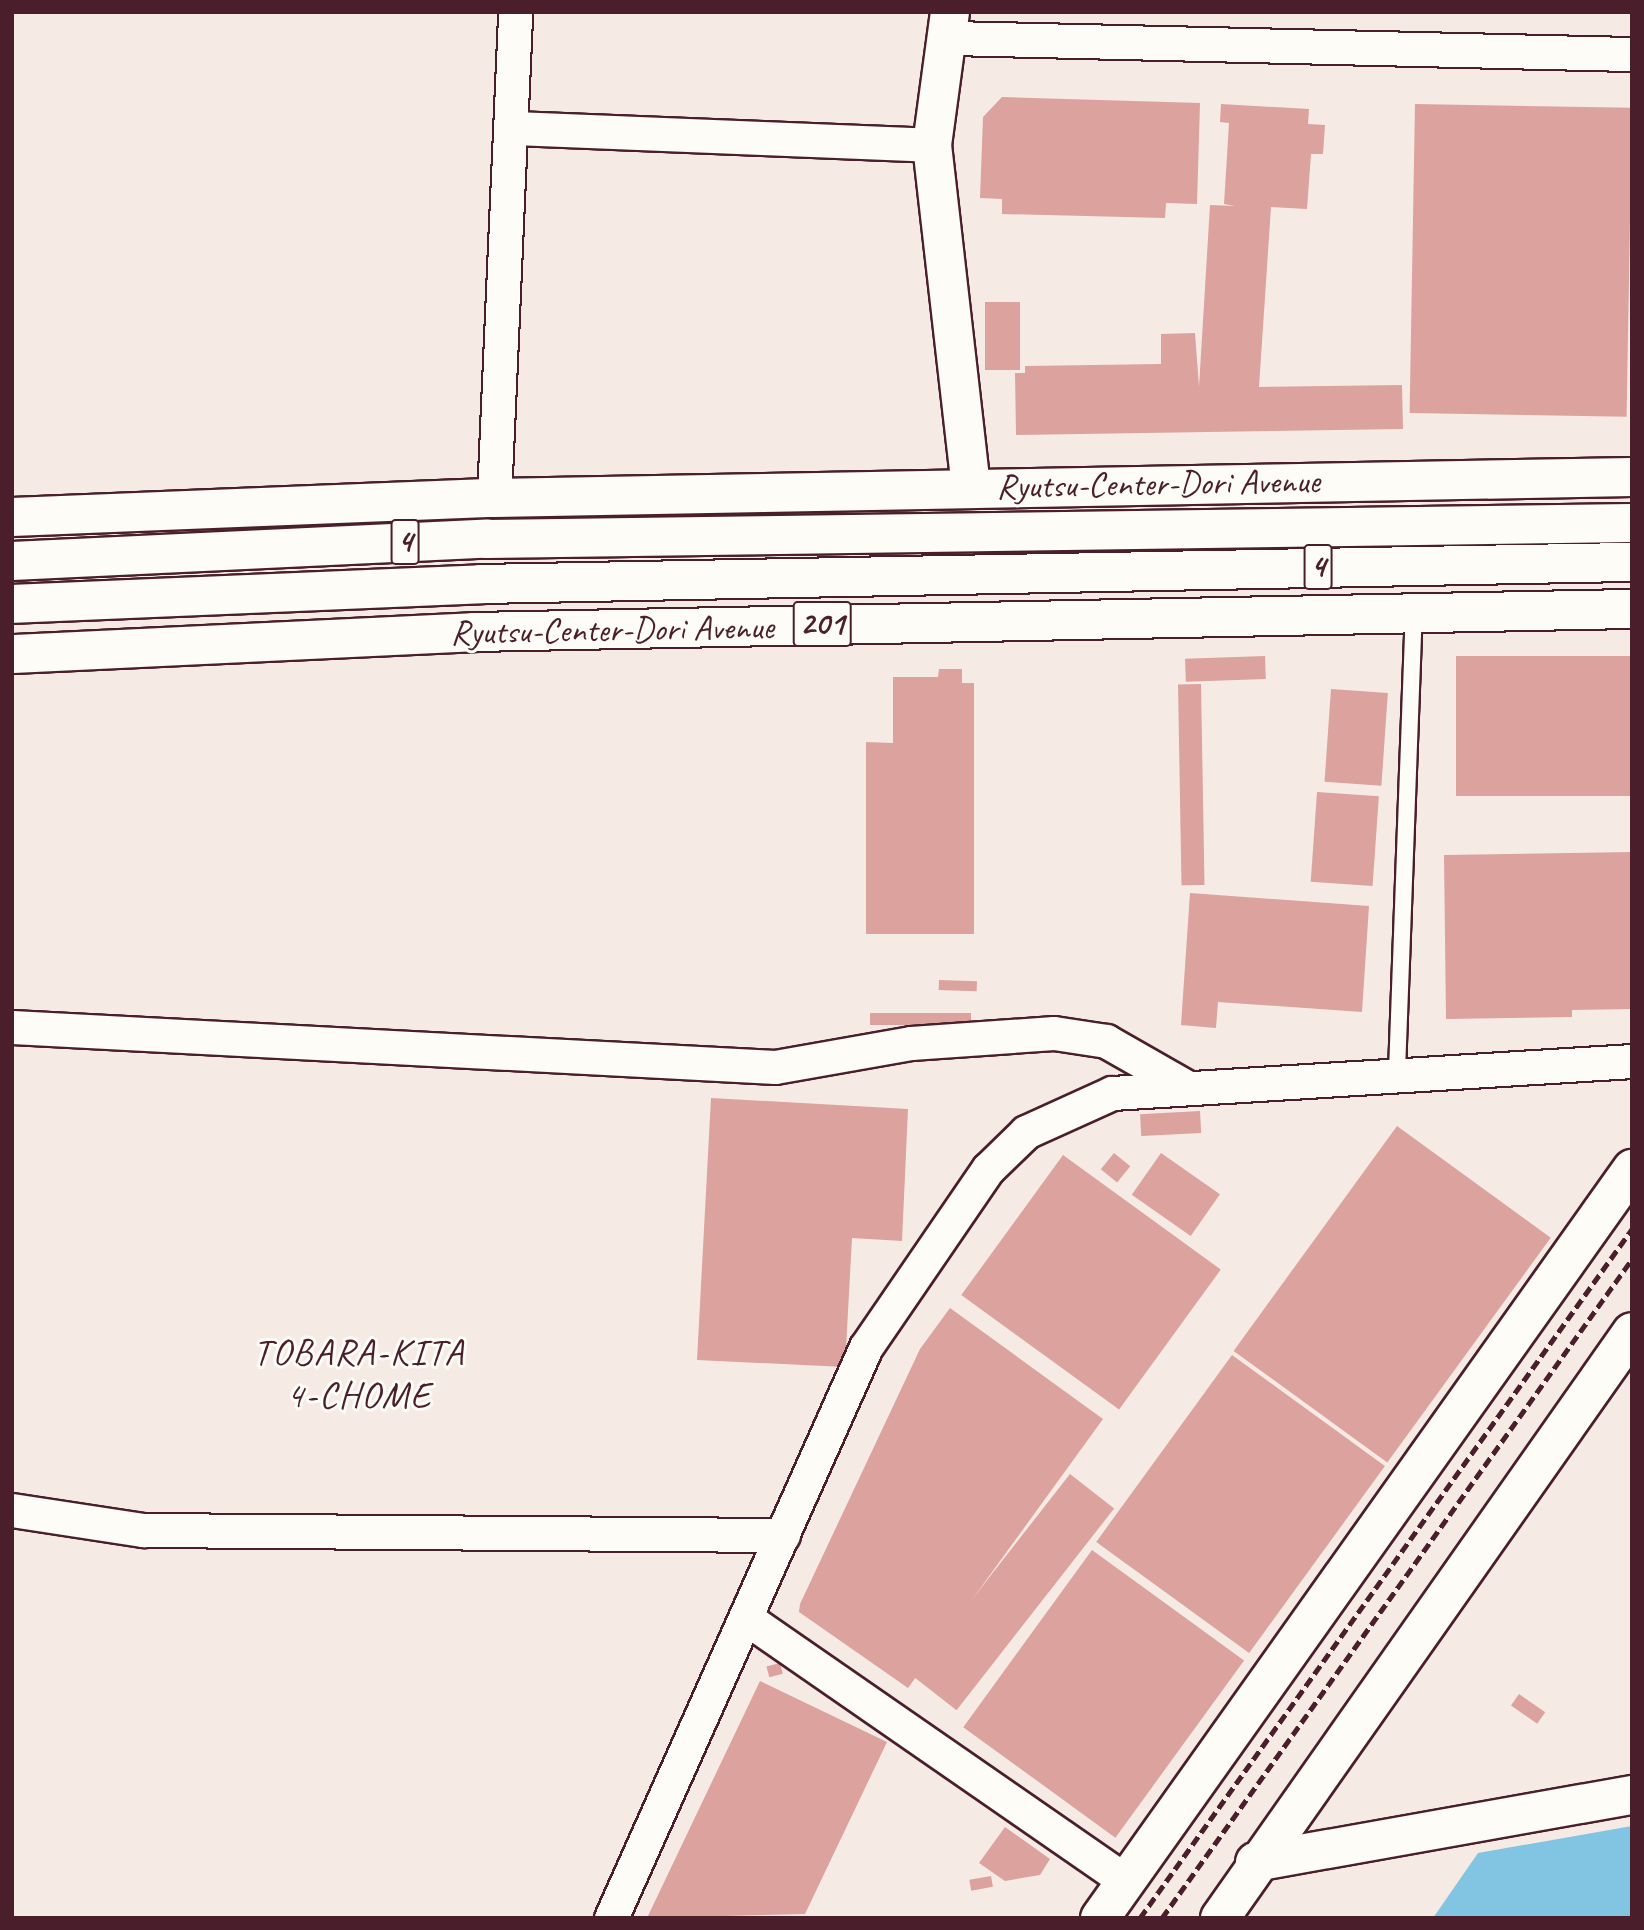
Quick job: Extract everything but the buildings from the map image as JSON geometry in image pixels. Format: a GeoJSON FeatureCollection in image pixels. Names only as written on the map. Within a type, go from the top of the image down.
{"type":"FeatureCollection","features":[{"type":"Feature","properties":{"kind":"main road"},"geometry":{"type":"LineString","coordinates":[[951,25],[932,145],[971,487]]}},
{"type":"Feature","properties":{"kind":"main road","name":"Ryutsu-Center-Dori Avenue"},"geometry":{"type":"LineString","coordinates":[[12,517],[494,498],[971,487],[1632,477]]}},
{"type":"Feature","properties":{"kind":"main road","name":"4"},"geometry":{"type":"LineString","coordinates":[[12,561],[487,539],[1632,523]]}},
{"type":"Feature","properties":{"kind":"main road","name":"4"},"geometry":{"type":"LineString","coordinates":[[12,604],[481,583],[1632,562]]}},
{"type":"Feature","properties":{"kind":"main road","name":"Ryutsu-Center-Dori Avenue"},"geometry":{"type":"LineString","coordinates":[[12,654],[474,632],[1632,609]]}},
{"type":"Feature","properties":{"kind":"main road"},"geometry":{"type":"LineString","coordinates":[[1100,1918],[1628,1183]]}},
{"type":"Feature","properties":{"kind":"main road"},"geometry":{"type":"LineString","coordinates":[[1221,1916],[1255,1862],[1632,1332]]}},
{"type":"Feature","properties":{"kind":"main road"},"geometry":{"type":"LineString","coordinates":[[1255,1862],[1632,1795]]}},
{"type":"Feature","properties":{"kind":"street"},"geometry":{"type":"LineString","coordinates":[[494,498],[515,12]]}},
{"type":"Feature","properties":{"kind":"street"},"geometry":{"type":"LineString","coordinates":[[951,25],[1632,54]]}},
{"type":"Feature","properties":{"kind":"street"},"geometry":{"type":"LineString","coordinates":[[512,128],[932,145]]}},
{"type":"Feature","properties":{"kind":"street"},"geometry":{"type":"LineString","coordinates":[[12,1027],[775,1067],[911,1043],[1054,1033],[1106,1041],[1184,1085]]}},
{"type":"Feature","properties":{"kind":"street"},"geometry":{"type":"LineString","coordinates":[[611,1918],[866,1347],[988,1169],[1026,1132],[1112,1093],[1184,1085],[1397,1071],[1632,1061]]}},
{"type":"Feature","properties":{"kind":"street"},"geometry":{"type":"LineString","coordinates":[[12,1510],[143,1530],[783,1535]]}},
{"type":"Feature","properties":{"kind":"street"},"geometry":{"type":"LineString","coordinates":[[746,1618],[1126,1881]]}},
{"type":"Feature","properties":{"kind":"lane"},"geometry":{"type":"LineString","coordinates":[[1397,1071],[1414,612]]}},
{"type":"Feature","properties":{"kind":"water"},"geometry":{"type":"Polygon","coordinates":[[[1632,1826],[1632,1918],[1433,1918],[1478,1853],[1632,1826]]]}},
{"type":"Feature","properties":{"kind":"railway"},"geometry":{"type":"LineString","coordinates":[[1140,1918],[1632,1229]]}},
{"type":"Feature","properties":{"kind":"railway"},"geometry":{"type":"LineString","coordinates":[[1162,1918],[1632,1259]]}},
{"type":"Feature","properties":{"kind":"district","name":"TOBARA-KITA 4-CHOME"},"geometry":{"type":"Point","coordinates":[359,1374]}}]}
